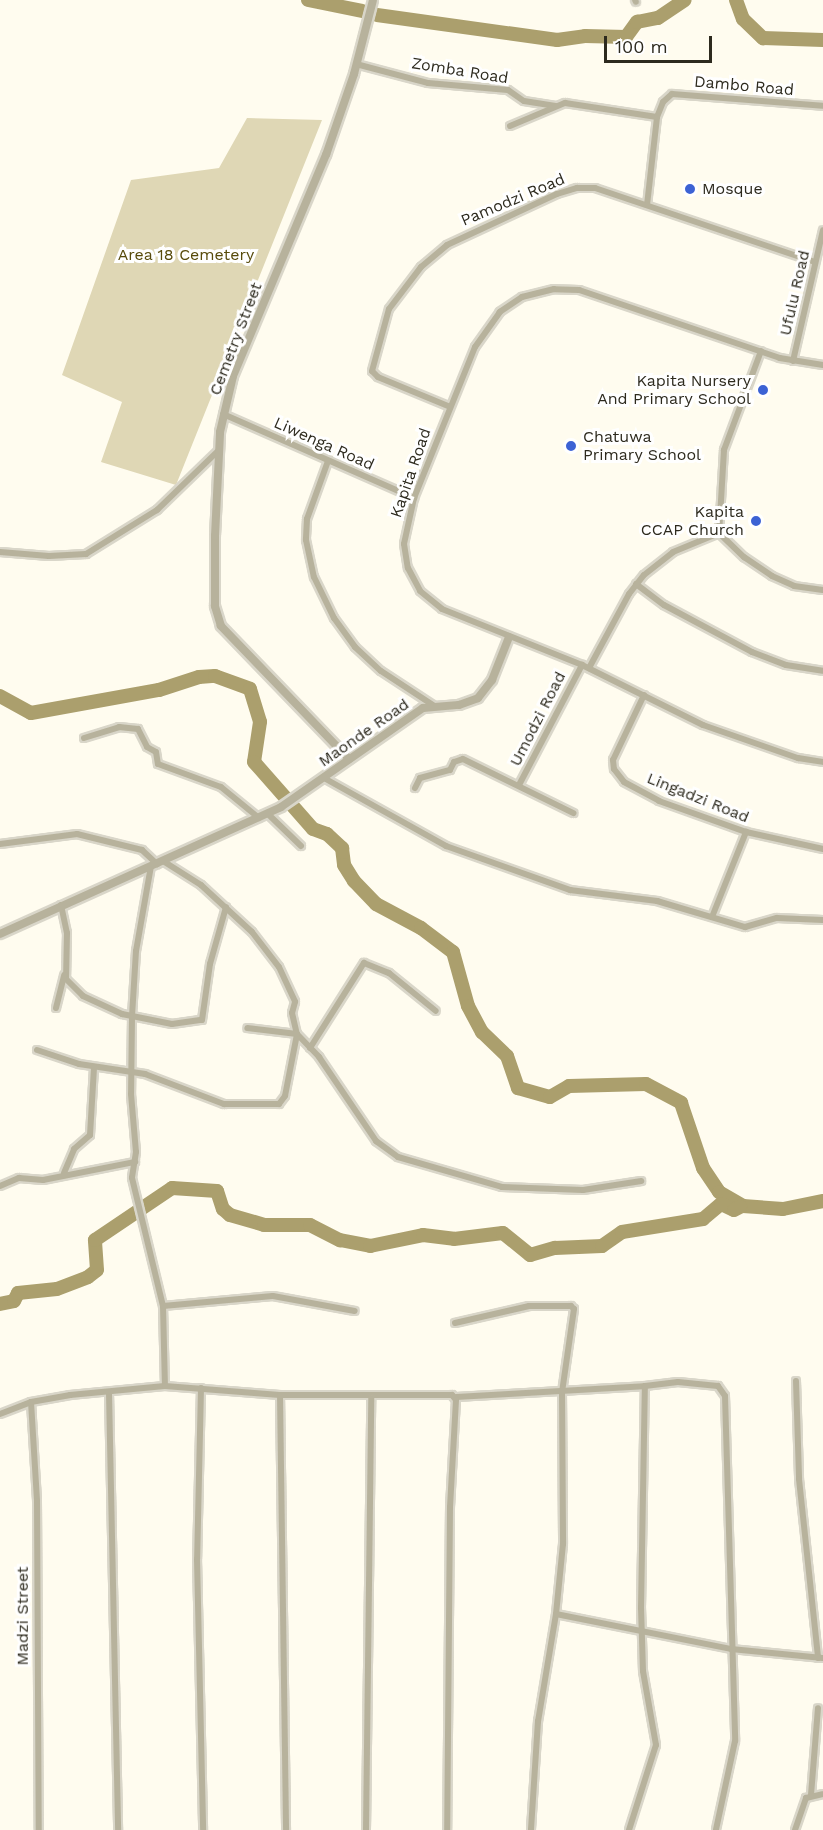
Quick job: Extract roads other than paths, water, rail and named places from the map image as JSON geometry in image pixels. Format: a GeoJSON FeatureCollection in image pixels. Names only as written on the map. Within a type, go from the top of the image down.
{"type":"FeatureCollection","features":[{"type":"Feature","properties":{"kind":"street","name":"Cemetry Street"},"geometry":{"type":"LineString","coordinates":[[349,759],[227,634],[218,617],[214,595],[219,450],[223,414],[233,376],[326,154],[356,64],[373,0]]}},
{"type":"Feature","properties":{"kind":"street","name":"Zomba Road"},"geometry":{"type":"LineString","coordinates":[[356,64],[428,83],[508,90],[524,101],[556,106],[584,104],[657,117]]}},
{"type":"Feature","properties":{"kind":"street","name":"Dambo Road"},"geometry":{"type":"LineString","coordinates":[[657,117],[663,102],[678,93],[823,106]]}},
{"type":"Feature","properties":{"kind":"street","name":"Zomba Road"},"geometry":{"type":"LineString","coordinates":[[510,126],[556,106]]}},
{"type":"Feature","properties":{"kind":"street"},"geometry":{"type":"LineString","coordinates":[[647,205],[657,117]]}},
{"type":"Feature","properties":{"kind":"street","name":"Pamodzi Road"},"geometry":{"type":"LineString","coordinates":[[448,406],[378,378],[371,367],[389,309],[421,267],[463,235],[572,189],[595,188],[815,262]]}},
{"type":"Feature","properties":{"kind":"street","name":"Ufulu Road"},"geometry":{"type":"LineString","coordinates":[[793,361],[823,230]]}},
{"type":"Feature","properties":{"kind":"street","name":"Kapita Road"},"geometry":{"type":"LineString","coordinates":[[823,365],[793,361],[618,301],[554,288],[522,297],[491,322],[448,406],[414,498],[404,544],[408,568],[420,591],[442,609],[585,667],[703,725],[798,758],[823,762]]}},
{"type":"Feature","properties":{"kind":"street"},"geometry":{"type":"LineString","coordinates":[[761,351],[724,450],[719,533],[757,568],[794,586],[823,590]]}},
{"type":"Feature","properties":{"kind":"street","name":"Liwenga Road"},"geometry":{"type":"LineString","coordinates":[[223,414],[414,498]]}},
{"type":"Feature","properties":{"kind":"street"},"geometry":{"type":"LineString","coordinates":[[0,552],[49,556],[86,554],[157,510],[219,450]]}},
{"type":"Feature","properties":{"kind":"street"},"geometry":{"type":"LineString","coordinates":[[328,461],[307,519],[308,550],[314,577],[334,618],[355,648],[381,670],[434,705]]}},
{"type":"Feature","properties":{"kind":"street","name":"Umodzi Road"},"geometry":{"type":"LineString","coordinates":[[519,785],[585,667],[636,584],[673,552],[719,533]]}},
{"type":"Feature","properties":{"kind":"street"},"geometry":{"type":"LineString","coordinates":[[636,584],[664,605],[744,648],[786,664],[823,671]]}},
{"type":"Feature","properties":{"kind":"street","name":"Maonde Road"},"geometry":{"type":"LineString","coordinates":[[0,934],[60,905],[268,814],[306,792],[423,708],[434,705],[464,705],[484,694],[509,637]]}},
{"type":"Feature","properties":{"kind":"street","name":"Lingadzi Road"},"geometry":{"type":"LineString","coordinates":[[644,695],[616,751],[614,760],[618,776],[659,801],[746,832],[823,849]]}},
{"type":"Feature","properties":{"kind":"street"},"geometry":{"type":"LineString","coordinates":[[84,738],[118,727],[138,729],[147,747],[156,752],[158,764],[221,787],[259,818]]}},
{"type":"Feature","properties":{"kind":"street"},"geometry":{"type":"LineString","coordinates":[[416,788],[420,778],[450,770],[454,762],[463,759],[573,813]]}},
{"type":"Feature","properties":{"kind":"street"},"geometry":{"type":"LineString","coordinates":[[324,777],[418,832],[472,857],[570,890],[627,895],[745,927],[777,918],[823,920]]}},
{"type":"Feature","properties":{"kind":"street"},"geometry":{"type":"LineString","coordinates":[[268,814],[301,846]]}},
{"type":"Feature","properties":{"kind":"street"},"geometry":{"type":"LineString","coordinates":[[712,917],[746,832]]}},
{"type":"Feature","properties":{"kind":"street"},"geometry":{"type":"LineString","coordinates":[[0,844],[84,834],[147,852],[157,863],[226,907],[252,932],[285,979],[296,1002],[292,1013],[297,1034],[285,1096],[279,1104],[224,1104],[131,1071],[94,1067],[37,1050]]}},
{"type":"Feature","properties":{"kind":"street"},"geometry":{"type":"LineString","coordinates":[[157,863],[136,951],[131,1071],[135,1162],[133,1188],[140,1202],[153,1250],[163,1306],[165,1386]]}},
{"type":"Feature","properties":{"kind":"street"},"geometry":{"type":"LineString","coordinates":[[56,1008],[64,974],[67,933],[60,905]]}},
{"type":"Feature","properties":{"kind":"street"},"geometry":{"type":"LineString","coordinates":[[64,974],[82,996],[132,1017],[172,1024],[202,1020],[210,964],[226,907]]}},
{"type":"Feature","properties":{"kind":"street"},"geometry":{"type":"LineString","coordinates":[[310,1048],[364,963],[389,973],[436,1011]]}},
{"type":"Feature","properties":{"kind":"street"},"geometry":{"type":"LineString","coordinates":[[247,1028],[297,1034],[310,1048],[375,1141],[398,1157],[502,1187],[583,1190],[641,1181]]}},
{"type":"Feature","properties":{"kind":"street"},"geometry":{"type":"LineString","coordinates":[[64,1173],[74,1149],[90,1135],[94,1067]]}},
{"type":"Feature","properties":{"kind":"street"},"geometry":{"type":"LineString","coordinates":[[0,1186],[19,1178],[44,1180],[64,1173],[135,1162]]}},
{"type":"Feature","properties":{"kind":"street"},"geometry":{"type":"LineString","coordinates":[[163,1306],[273,1296],[355,1311]]}},
{"type":"Feature","properties":{"kind":"street"},"geometry":{"type":"LineString","coordinates":[[455,1323],[529,1306],[571,1306],[570,1355],[562,1392],[563,1544],[556,1614],[538,1721],[531,1830]]}},
{"type":"Feature","properties":{"kind":"street"},"geometry":{"type":"LineString","coordinates":[[556,1614],[731,1649],[820,1658],[799,1479],[796,1381]]}},
{"type":"Feature","properties":{"kind":"street"},"geometry":{"type":"LineString","coordinates":[[0,1414],[31,1402],[165,1386],[280,1395],[371,1397],[439,1394],[455,1397],[562,1392],[678,1382],[714,1384],[724,1392],[735,1741],[716,1830]]}},
{"type":"Feature","properties":{"kind":"street"},"geometry":{"type":"LineString","coordinates":[[629,1830],[656,1745],[644,1671],[642,1633],[645,1386]]}},
{"type":"Feature","properties":{"kind":"street"},"geometry":{"type":"LineString","coordinates":[[201,1388],[197,1559],[203,1830]]}},
{"type":"Feature","properties":{"kind":"street"},"geometry":{"type":"LineString","coordinates":[[109,1393],[116,1599],[118,1830]]}},
{"type":"Feature","properties":{"kind":"street"},"geometry":{"type":"LineString","coordinates":[[280,1395],[286,1830]]}},
{"type":"Feature","properties":{"kind":"street"},"geometry":{"type":"LineString","coordinates":[[366,1830],[371,1397]]}},
{"type":"Feature","properties":{"kind":"street"},"geometry":{"type":"LineString","coordinates":[[447,1830],[455,1397]]}},
{"type":"Feature","properties":{"kind":"street","name":"Madzi Street"},"geometry":{"type":"LineString","coordinates":[[31,1402],[37,1501],[39,1830]]}},
{"type":"Feature","properties":{"kind":"street"},"geometry":{"type":"LineString","coordinates":[[795,1830],[800,1809],[811,1794],[818,1708]]}},
{"type":"Feature","properties":{"kind":"street"},"geometry":{"type":"LineString","coordinates":[[811,1794],[823,1794]]}},
{"type":"Feature","properties":{"kind":"waterway"},"geometry":{"type":"LineString","coordinates":[[308,0],[362,11]]}},
{"type":"Feature","properties":{"kind":"waterway"},"geometry":{"type":"LineString","coordinates":[[377,15],[557,40],[585,36],[626,37],[637,22],[658,18],[685,0]]}},
{"type":"Feature","properties":{"kind":"waterway"},"geometry":{"type":"LineString","coordinates":[[736,0],[743,19],[763,38],[823,40]]}},
{"type":"Feature","properties":{"kind":"waterway"},"geometry":{"type":"LineString","coordinates":[[0,696],[31,713],[159,690],[199,677],[215,676],[250,689],[260,722],[254,762],[313,829],[327,834],[342,848],[344,865],[354,881],[376,904],[421,928],[453,952],[468,1006],[482,1032],[507,1056],[518,1088],[550,1097],[569,1086],[646,1084],[681,1103],[703,1168],[719,1192],[743,1206],[783,1209],[823,1201]]}},
{"type":"Feature","properties":{"kind":"waterway"},"geometry":{"type":"LineString","coordinates":[[0,1304],[14,1301],[18,1293],[57,1289],[88,1277],[97,1270],[95,1240],[172,1188],[217,1191],[223,1209],[230,1215],[264,1225],[310,1225],[340,1240],[370,1246],[423,1235],[454,1239],[503,1233],[530,1255],[555,1248],[602,1246],[622,1232],[703,1219],[721,1204],[734,1210],[740,1207]]}},
{"type":"Feature","properties":{"kind":"place","name":"Mosque"},"geometry":{"type":"Point","coordinates":[690,189]}},
{"type":"Feature","properties":{"kind":"place","name":"Kapita Nursery And Primary School"},"geometry":{"type":"Point","coordinates":[763,390]}},
{"type":"Feature","properties":{"kind":"place","name":"Chatuwa Primary School"},"geometry":{"type":"Point","coordinates":[571,446]}},
{"type":"Feature","properties":{"kind":"place","name":"Kapita CCAP Church"},"geometry":{"type":"Point","coordinates":[756,521]}},
{"type":"Feature","properties":{"kind":"park label","name":"Area 18 Cemetery"},"geometry":{"type":"Point","coordinates":[186,255]}}]}
